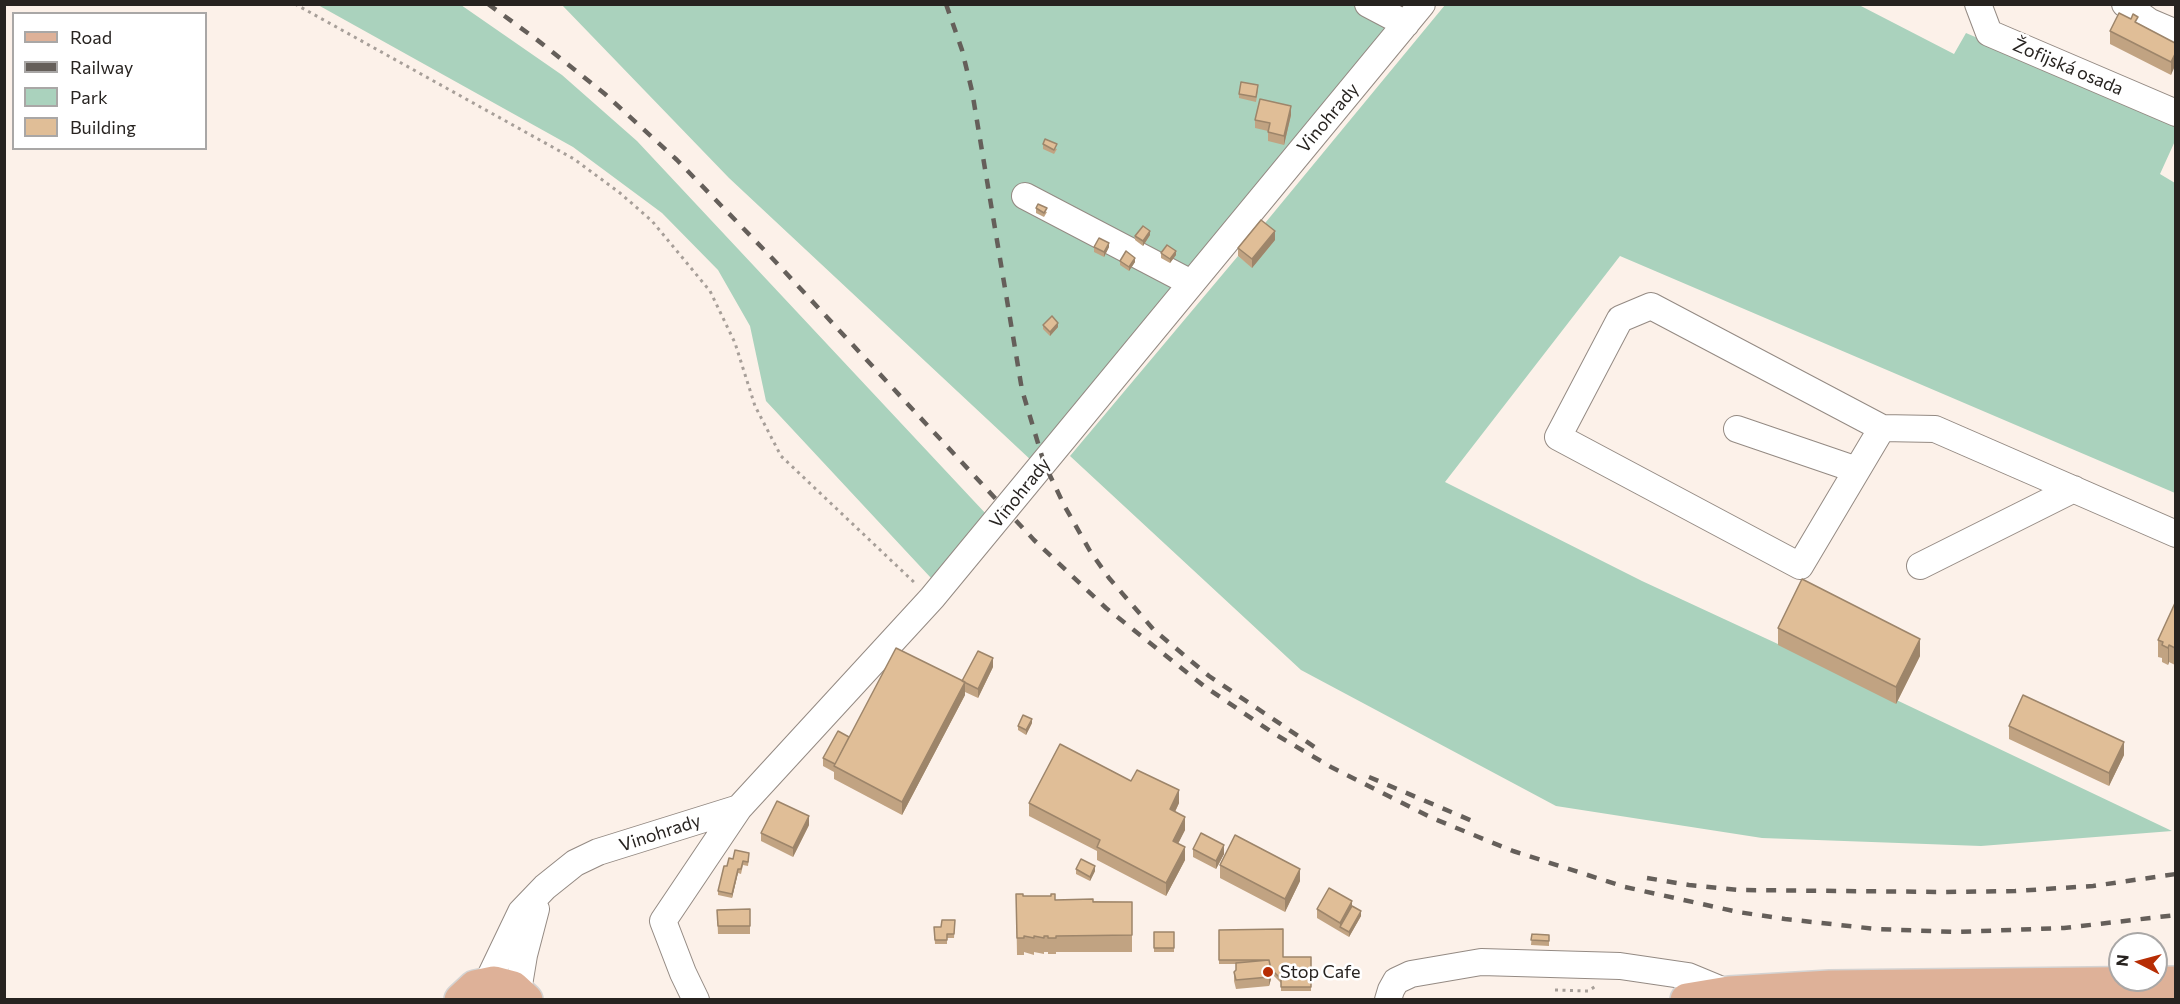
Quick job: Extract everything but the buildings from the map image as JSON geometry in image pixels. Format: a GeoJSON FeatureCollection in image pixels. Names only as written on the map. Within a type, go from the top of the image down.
{"type":"FeatureCollection","features":[{"type":"Feature","properties":{"kind":"main road"},"geometry":{"type":"LineString","coordinates":[[1687,999],[1728,993],[1830,987],[2175,983]]}},
{"type":"Feature","properties":{"kind":"street"},"geometry":{"type":"LineString","coordinates":[[1368,4],[1406,24]]}},
{"type":"Feature","properties":{"kind":"street","name":"Vinohrady"},"geometry":{"type":"LineString","coordinates":[[498,993],[524,956],[531,926],[545,887],[575,863],[598,852],[739,808],[932,598],[1422,4]]}},
{"type":"Feature","properties":{"kind":"street","name":"Žofijská osada"},"geometry":{"type":"LineString","coordinates":[[1978,4],[1989,33],[2175,113]]}},
{"type":"Feature","properties":{"kind":"street"},"geometry":{"type":"LineString","coordinates":[[2125,4],[2150,22],[2175,33]]}},
{"type":"Feature","properties":{"kind":"street"},"geometry":{"type":"LineString","coordinates":[[1025,195],[1191,283]]}},
{"type":"Feature","properties":{"kind":"street"},"geometry":{"type":"LineString","coordinates":[[1882,428],[1800,566],[1558,437],[1620,319],[1651,306],[1882,428],[1935,429],[2175,534]]}},
{"type":"Feature","properties":{"kind":"street"},"geometry":{"type":"LineString","coordinates":[[1737,429],[1857,470]]}},
{"type":"Feature","properties":{"kind":"street"},"geometry":{"type":"LineString","coordinates":[[1920,566],[2074,489]]}},
{"type":"Feature","properties":{"kind":"street"},"geometry":{"type":"LineString","coordinates":[[696,999],[683,973],[663,921],[739,808]]}},
{"type":"Feature","properties":{"kind":"street"},"geometry":{"type":"LineString","coordinates":[[1388,999],[1390,990],[1396,981],[1411,974],[1481,962],[1620,966],[1688,976],[1728,993]]}},
{"type":"Feature","properties":{"kind":"path"},"geometry":{"type":"LineString","coordinates":[[295,4],[574,159],[621,193],[652,220],[710,291],[735,343],[755,406],[781,456],[932,598]]}},
{"type":"Feature","properties":{"kind":"green space"},"geometry":{"type":"Polygon","coordinates":[[[318,5],[461,5],[562,75],[637,141],[987,515],[931,578],[766,401],[750,326],[718,270],[662,213],[573,147],[318,5]]]}},
{"type":"Feature","properties":{"kind":"green space"},"geometry":{"type":"Polygon","coordinates":[[[562,5],[1405,5],[1033,462],[729,178],[562,5]]]}},
{"type":"Feature","properties":{"kind":"green space"},"geometry":{"type":"Polygon","coordinates":[[[1445,5],[1859,5],[1954,54],[1966,33],[2175,123],[2175,141],[2160,174],[2175,183],[2175,493],[1620,256],[1445,482],[1642,581],[2172,831],[1981,846],[1762,838],[1556,806],[1301,670],[1070,456],[1238,256],[1252,267],[1261,228],[1445,5]]]}},
{"type":"Feature","properties":{"kind":"railway"},"geometry":{"type":"LineString","coordinates":[[488,4],[605,94],[677,160],[772,258],[1034,540],[1106,608],[1204,686],[1273,733],[1331,767],[1432,818],[1513,851],[1625,887],[1738,912],[1876,929],[1955,932],[2064,928],[2176,915]]}},
{"type":"Feature","properties":{"kind":"railway"},"geometry":{"type":"LineString","coordinates":[[946,4],[962,50],[972,91],[1022,390],[1044,463],[1064,505],[1090,551],[1109,578],[1154,630],[1209,676],[1319,750]]}},
{"type":"Feature","properties":{"kind":"railway"},"geometry":{"type":"LineString","coordinates":[[1369,777],[1477,823]]}},
{"type":"Feature","properties":{"kind":"railway"},"geometry":{"type":"LineString","coordinates":[[1647,878],[1738,890],[1945,892],[2015,891],[2093,886],[2176,874]]}},
{"type":"Feature","properties":{"kind":"place","name":"Stop Cafe"},"geometry":{"type":"Point","coordinates":[1268,972]}}]}
